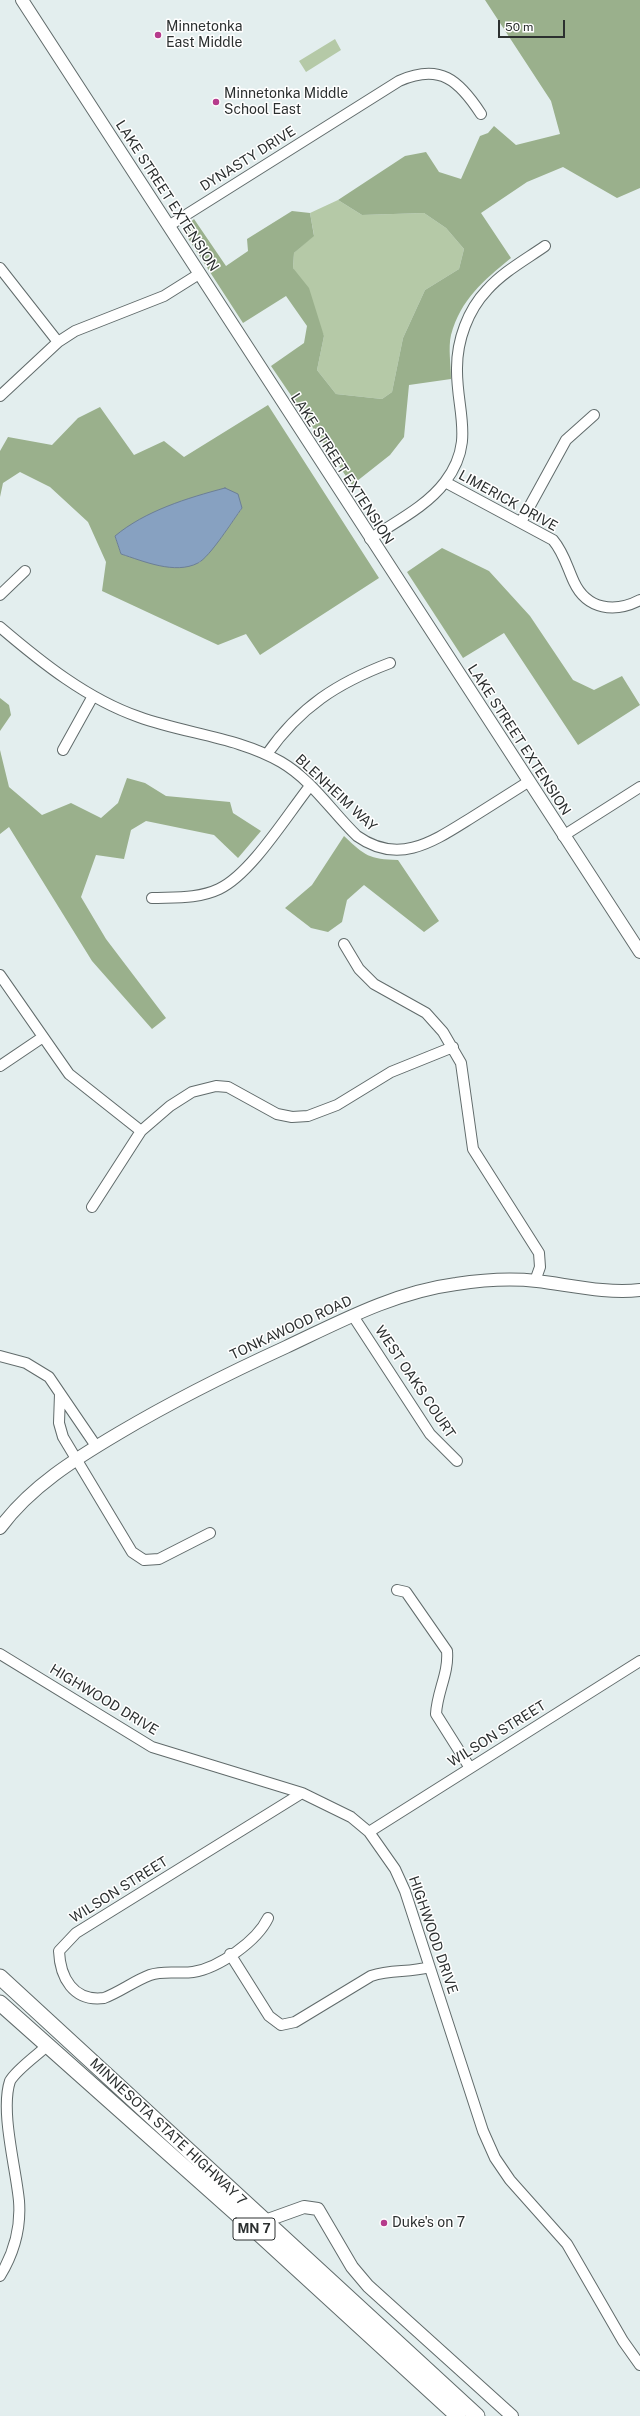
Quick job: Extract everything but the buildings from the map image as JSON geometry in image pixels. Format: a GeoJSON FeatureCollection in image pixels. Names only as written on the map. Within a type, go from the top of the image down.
{"type":"FeatureCollection","features":[{"type":"Feature","properties":{"kind":"main road","name":"MINNESOTA STATE HIGHWAY 7"},"geometry":{"type":"LineString","coordinates":[[0,1977],[477,2416]]}},
{"type":"Feature","properties":{"kind":"main road","name":"MINNESOTA STATE HIGHWAY 7"},"geometry":{"type":"LineString","coordinates":[[0,2003],[256,2231],[458,2416]]}},
{"type":"Feature","properties":{"kind":"street","name":"LAKE STREET EXTENSION"},"geometry":{"type":"LineString","coordinates":[[22,0],[170,225],[199,274],[563,836],[640,952]]}},
{"type":"Feature","properties":{"kind":"street","name":"DYNASTY DRIVE"},"geometry":{"type":"LineString","coordinates":[[170,225],[399,81],[412,76],[433,74],[454,81],[469,96],[481,114]]}},
{"type":"Feature","properties":{"kind":"street"},"geometry":{"type":"LineString","coordinates":[[370,538],[422,504],[445,482],[455,464],[464,430],[457,368],[458,352],[468,319],[486,290],[545,246]]}},
{"type":"Feature","properties":{"kind":"street"},"geometry":{"type":"LineString","coordinates":[[0,268],[58,342]]}},
{"type":"Feature","properties":{"kind":"street"},"geometry":{"type":"LineString","coordinates":[[0,396],[58,342],[95,322],[164,296],[199,274]]}},
{"type":"Feature","properties":{"kind":"street"},"geometry":{"type":"LineString","coordinates":[[521,522],[566,440],[594,415]]}},
{"type":"Feature","properties":{"kind":"street","name":"LIMERICK DRIVE"},"geometry":{"type":"LineString","coordinates":[[445,482],[553,540],[560,547],[575,583],[590,601],[611,609],[623,608],[640,600]]}},
{"type":"Feature","properties":{"kind":"street"},"geometry":{"type":"LineString","coordinates":[[0,595],[25,571]]}},
{"type":"Feature","properties":{"kind":"street","name":"BLENHEIM WAY"},"geometry":{"type":"LineString","coordinates":[[0,627],[93,696],[139,717],[267,754],[300,775],[357,836],[366,843],[393,850],[421,846],[438,839],[528,782]]}},
{"type":"Feature","properties":{"kind":"street"},"geometry":{"type":"LineString","coordinates":[[267,754],[280,737],[318,699],[340,684],[390,663]]}},
{"type":"Feature","properties":{"kind":"street"},"geometry":{"type":"LineString","coordinates":[[63,750],[93,696]]}},
{"type":"Feature","properties":{"kind":"street"},"geometry":{"type":"LineString","coordinates":[[152,898],[201,895],[219,889],[236,879],[249,865],[310,786]]}},
{"type":"Feature","properties":{"kind":"street"},"geometry":{"type":"LineString","coordinates":[[563,836],[640,787]]}},
{"type":"Feature","properties":{"kind":"street"},"geometry":{"type":"LineString","coordinates":[[344,944],[366,977],[374,984],[433,1018],[453,1047],[461,1063],[473,1149],[539,1253],[540,1267],[535,1281]]}},
{"type":"Feature","properties":{"kind":"street"},"geometry":{"type":"LineString","coordinates":[[0,975],[70,1074],[141,1131]]}},
{"type":"Feature","properties":{"kind":"street"},"geometry":{"type":"LineString","coordinates":[[0,1066],[43,1037]]}},
{"type":"Feature","properties":{"kind":"street"},"geometry":{"type":"LineString","coordinates":[[92,1207],[141,1131],[170,1106],[192,1092],[216,1086],[240,1092],[263,1108],[277,1114],[292,1117],[323,1112],[391,1072],[453,1047]]}},
{"type":"Feature","properties":{"kind":"street","name":"TONKAWOOD ROAD"},"geometry":{"type":"LineString","coordinates":[[0,1528],[34,1491],[76,1460],[96,1446],[176,1400],[353,1316],[414,1292],[454,1284],[493,1280],[535,1281],[602,1289],[640,1290]]}},
{"type":"Feature","properties":{"kind":"street","name":"WEST OAKS COURT"},"geometry":{"type":"LineString","coordinates":[[353,1316],[430,1434],[456,1461]]}},
{"type":"Feature","properties":{"kind":"street"},"geometry":{"type":"LineString","coordinates":[[0,1356],[36,1367],[49,1378],[96,1446]]}},
{"type":"Feature","properties":{"kind":"street"},"geometry":{"type":"LineString","coordinates":[[60,1394],[60,1431],[132,1552],[137,1557],[151,1561],[159,1559],[210,1533]]}},
{"type":"Feature","properties":{"kind":"street"},"geometry":{"type":"LineString","coordinates":[[397,1590],[406,1592],[447,1652],[448,1663],[436,1704],[436,1714],[470,1768]]}},
{"type":"Feature","properties":{"kind":"street","name":"HIGHWOOD DRIVE"},"geometry":{"type":"LineString","coordinates":[[0,1654],[152,1747],[302,1793],[346,1814],[369,1832],[395,1869],[405,1891],[429,1967],[439,1991],[483,2131],[494,2158],[510,2180],[567,2244],[623,2341],[640,2365]]}},
{"type":"Feature","properties":{"kind":"street","name":"WILSON STREET"},"geometry":{"type":"LineString","coordinates":[[369,1832],[640,1661]]}},
{"type":"Feature","properties":{"kind":"street","name":"WILSON STREET"},"geometry":{"type":"LineString","coordinates":[[268,1918],[258,1934],[206,1969],[192,1972],[152,1974],[116,1993],[95,1999],[80,1995],[65,1980],[60,1968],[59,1951],[76,1933],[302,1793]]}},
{"type":"Feature","properties":{"kind":"street"},"geometry":{"type":"LineString","coordinates":[[230,1954],[269,2016],[281,2025],[295,2022],[371,1976],[384,1972],[416,1971],[429,1967]]}},
{"type":"Feature","properties":{"kind":"street"},"geometry":{"type":"LineString","coordinates":[[0,2276],[12,2254],[20,2219],[19,2200],[4,2112],[5,2081],[47,2046]]}},
{"type":"Feature","properties":{"kind":"street"},"geometry":{"type":"LineString","coordinates":[[265,2221],[304,2207],[318,2209],[352,2267],[368,2286],[512,2416]]}},
{"type":"Feature","properties":{"kind":"green space"},"geometry":{"type":"Polygon","coordinates":[[[485,0],[640,0],[640,188],[617,198],[563,167],[527,182],[481,213],[511,258],[482,283],[474,292],[455,322],[450,340],[451,379],[409,385],[404,437],[390,455],[352,485],[271,366],[304,343],[307,326],[286,296],[243,323],[184,232],[184,228],[194,219],[226,266],[248,251],[247,239],[292,211],[310,213],[314,236],[294,253],[293,268],[309,288],[324,336],[317,370],[336,394],[382,399],[392,392],[403,338],[425,290],[459,269],[464,249],[446,228],[424,213],[362,215],[338,200],[405,156],[426,152],[439,172],[461,179],[480,136],[488,133],[494,126],[516,145],[560,134],[551,101],[485,0]]]}},
{"type":"Feature","properties":{"kind":"green space"},"geometry":{"type":"Polygon","coordinates":[[[335,39],[341,50],[306,72],[299,61],[335,39]]]}},
{"type":"Feature","properties":{"kind":"green space"},"geometry":{"type":"Polygon","coordinates":[[[338,200],[362,215],[424,213],[446,228],[464,249],[459,269],[425,290],[403,338],[392,392],[382,399],[336,394],[317,370],[324,336],[293,268],[294,253],[314,235],[310,213],[338,200]]]}},
{"type":"Feature","properties":{"kind":"green space"},"geometry":{"type":"Polygon","coordinates":[[[268,405],[379,578],[260,655],[246,634],[218,645],[102,591],[106,562],[88,522],[50,487],[20,472],[3,483],[0,497],[0,451],[8,437],[52,445],[78,418],[100,407],[134,455],[164,441],[184,457],[268,405]],[[242,508],[115,536],[121,554],[159,565],[199,563],[219,540],[242,508]]]}},
{"type":"Feature","properties":{"kind":"green space"},"geometry":{"type":"Polygon","coordinates":[[[442,548],[489,571],[530,616],[573,680],[594,690],[622,676],[640,705],[578,745],[504,633],[463,658],[407,572],[442,548]]]}},
{"type":"Feature","properties":{"kind":"green space"},"geometry":{"type":"Polygon","coordinates":[[[0,698],[9,705],[11,715],[0,731],[0,698]]]}},
{"type":"Feature","properties":{"kind":"green space"},"geometry":{"type":"Polygon","coordinates":[[[0,750],[9,787],[42,815],[71,803],[101,818],[118,803],[127,778],[145,783],[166,796],[230,802],[233,813],[261,831],[238,858],[214,835],[146,821],[131,830],[124,859],[96,855],[81,897],[106,939],[166,1018],[152,1029],[92,961],[9,827],[0,834],[0,750]]]}},
{"type":"Feature","properties":{"kind":"green space"},"geometry":{"type":"Polygon","coordinates":[[[344,836],[357,848],[368,855],[380,859],[398,860],[439,921],[424,932],[364,885],[347,900],[342,922],[328,932],[311,928],[285,908],[312,885],[344,836]]]}},
{"type":"Feature","properties":{"kind":"water"},"geometry":{"type":"Polygon","coordinates":[[[225,488],[238,494],[242,508],[209,554],[198,563],[179,568],[159,566],[121,554],[115,536],[127,527],[167,506],[225,488]]]}},
{"type":"Feature","properties":{"kind":"place","name":"Minnetonka East Middle"},"geometry":{"type":"Point","coordinates":[158,35]}},
{"type":"Feature","properties":{"kind":"place","name":"Minnetonka Middle School East"},"geometry":{"type":"Point","coordinates":[216,102]}},
{"type":"Feature","properties":{"kind":"place","name":"Duke's on 7"},"geometry":{"type":"Point","coordinates":[384,2223]}}]}
